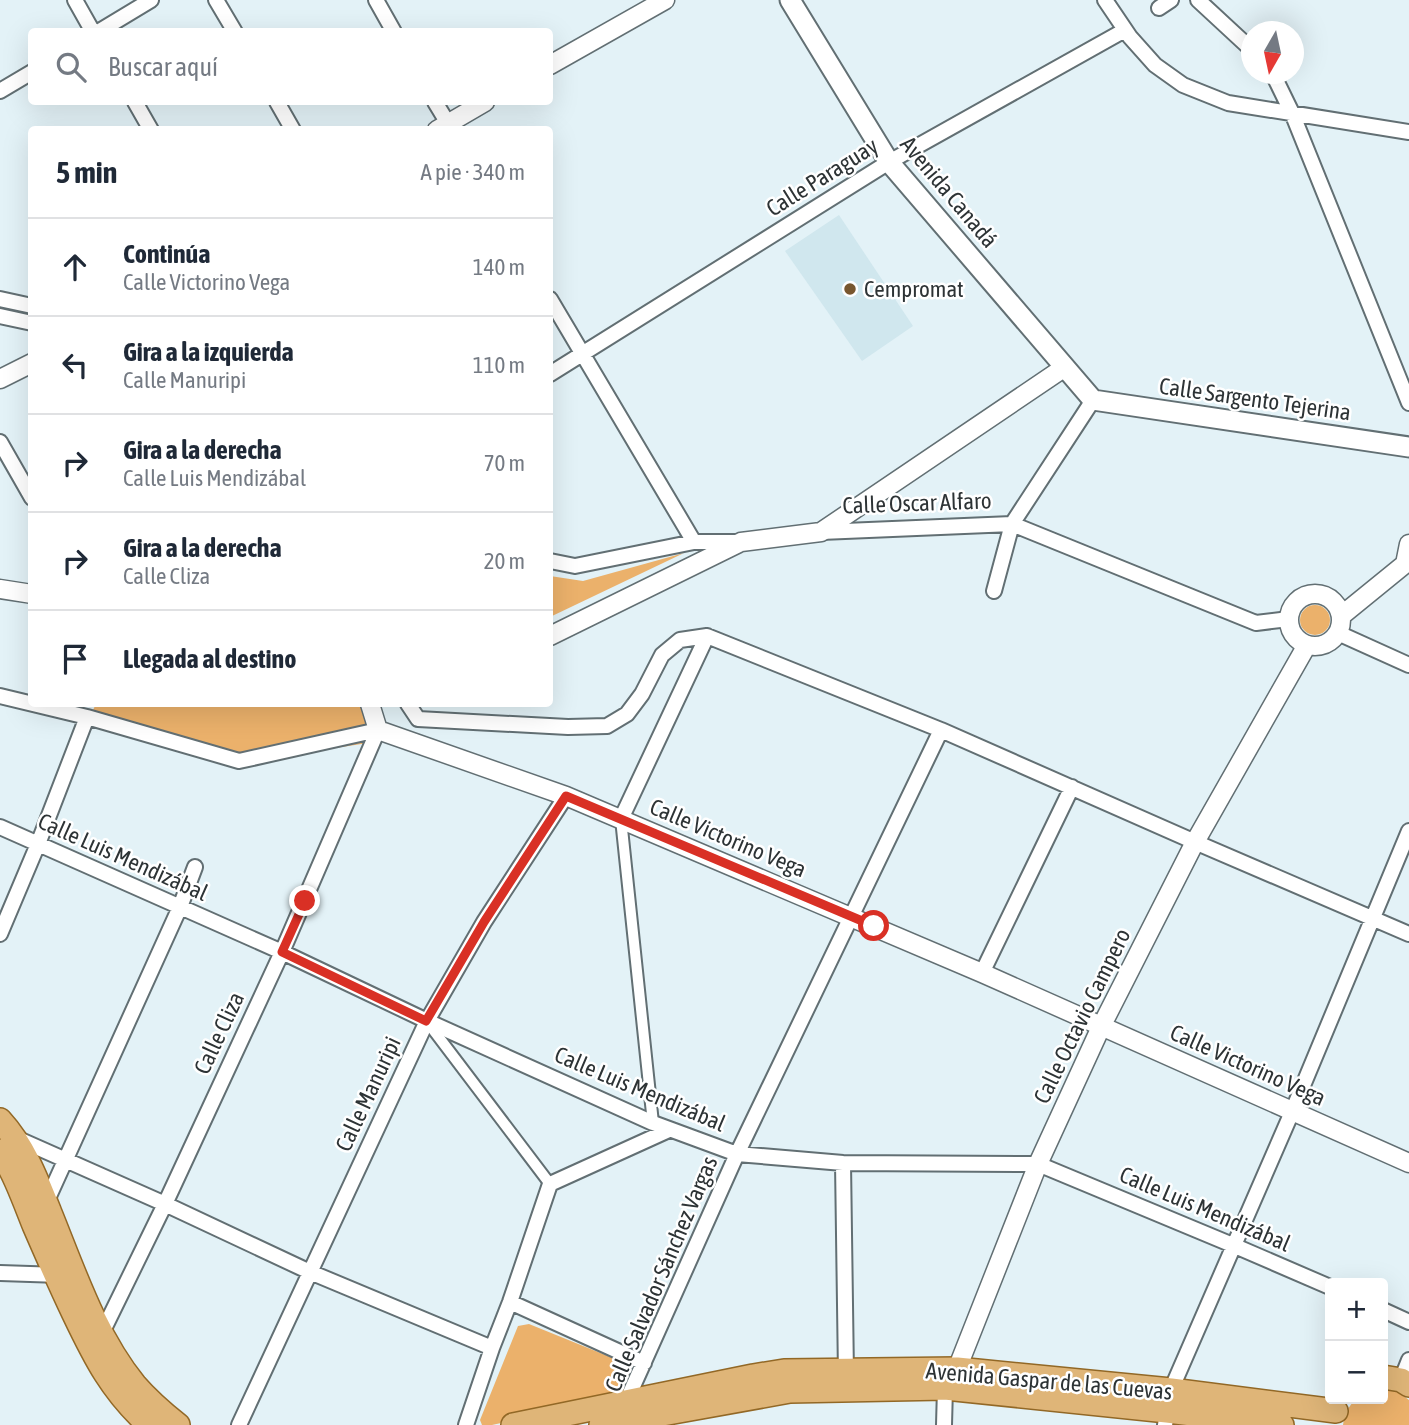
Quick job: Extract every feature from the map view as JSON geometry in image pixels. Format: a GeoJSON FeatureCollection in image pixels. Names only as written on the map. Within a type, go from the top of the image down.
{"type":"FeatureCollection","features":[{"type":"Feature","properties":{"kind":"main road","name":"Avenida Canadá"},"geometry":{"type":"LineString","coordinates":[[790,0],[889,162],[1093,400]]}},
{"type":"Feature","properties":{"kind":"main road","name":"Calle Sargento Tejerina"},"geometry":{"type":"LineString","coordinates":[[1093,400],[1409,447]]}},
{"type":"Feature","properties":{"kind":"main road"},"geometry":{"type":"LineString","coordinates":[[0,1119],[11,1169],[34,1224],[65,1275],[97,1343],[106,1377],[120,1396],[149,1425]]}},
{"type":"Feature","properties":{"kind":"main road"},"geometry":{"type":"LineString","coordinates":[[5,1140],[29,1163],[46,1203],[65,1275]]}},
{"type":"Feature","properties":{"kind":"main road"},"geometry":{"type":"LineString","coordinates":[[97,1343],[117,1361],[156,1408],[178,1425]]}},
{"type":"Feature","properties":{"kind":"main road","name":"Avenida Gaspar de las Cuevas"},"geometry":{"type":"LineString","coordinates":[[513,1425],[627,1411],[753,1376],[784,1371],[846,1380],[951,1378],[1282,1425]]}},
{"type":"Feature","properties":{"kind":"main road","name":"Avenida Gaspar de las Cuevas"},"geometry":{"type":"LineString","coordinates":[[1168,1409],[1338,1412]]}},
{"type":"Feature","properties":{"kind":"main road","name":"Avenida Gaspar de las Cuevas"},"geometry":{"type":"LineString","coordinates":[[601,1425],[627,1411]]}},
{"type":"Feature","properties":{"kind":"street"},"geometry":{"type":"LineString","coordinates":[[75,0],[93,28]]}},
{"type":"Feature","properties":{"kind":"street"},"geometry":{"type":"LineString","coordinates":[[103,28],[150,0]]}},
{"type":"Feature","properties":{"kind":"street"},"geometry":{"type":"LineString","coordinates":[[216,0],[233,28]]}},
{"type":"Feature","properties":{"kind":"street"},"geometry":{"type":"LineString","coordinates":[[376,0],[392,28]]}},
{"type":"Feature","properties":{"kind":"street"},"geometry":{"type":"LineString","coordinates":[[553,63],[665,0]]}},
{"type":"Feature","properties":{"kind":"street"},"geometry":{"type":"LineString","coordinates":[[1105,0],[1125,30],[1155,65],[1184,85],[1228,103],[1409,132]]}},
{"type":"Feature","properties":{"kind":"street"},"geometry":{"type":"LineString","coordinates":[[1198,0],[1241,41]]}},
{"type":"Feature","properties":{"kind":"street","name":"Calle Paraguay"},"geometry":{"type":"LineString","coordinates":[[553,372],[889,162],[1125,30]]}},
{"type":"Feature","properties":{"kind":"street"},"geometry":{"type":"LineString","coordinates":[[0,91],[28,74]]}},
{"type":"Feature","properties":{"kind":"street"},"geometry":{"type":"LineString","coordinates":[[1278,84],[1409,403]]}},
{"type":"Feature","properties":{"kind":"street"},"geometry":{"type":"LineString","coordinates":[[137,105],[149,126]]}},
{"type":"Feature","properties":{"kind":"street"},"geometry":{"type":"LineString","coordinates":[[279,105],[291,126]]}},
{"type":"Feature","properties":{"kind":"street"},"geometry":{"type":"LineString","coordinates":[[436,105],[445,126]]}},
{"type":"Feature","properties":{"kind":"street"},"geometry":{"type":"LineString","coordinates":[[447,126],[480,105]]}},
{"type":"Feature","properties":{"kind":"street"},"geometry":{"type":"LineString","coordinates":[[0,299],[28,305]]}},
{"type":"Feature","properties":{"kind":"street"},"geometry":{"type":"LineString","coordinates":[[553,304],[694,542]]}},
{"type":"Feature","properties":{"kind":"street"},"geometry":{"type":"LineString","coordinates":[[0,316],[28,322]]}},
{"type":"Feature","properties":{"kind":"street"},"geometry":{"type":"LineString","coordinates":[[0,379],[28,365]]}},
{"type":"Feature","properties":{"kind":"street"},"geometry":{"type":"LineString","coordinates":[[821,532],[1065,367]]}},
{"type":"Feature","properties":{"kind":"street"},"geometry":{"type":"LineString","coordinates":[[994,591],[1012,524],[1093,400]]}},
{"type":"Feature","properties":{"kind":"street"},"geometry":{"type":"LineString","coordinates":[[0,442],[28,491]]}},
{"type":"Feature","properties":{"kind":"street","name":"Calle Oscar Alfaro"},"geometry":{"type":"LineString","coordinates":[[553,635],[741,541],[821,532],[1012,524],[1256,623],[1289,619]]}},
{"type":"Feature","properties":{"kind":"street"},"geometry":{"type":"LineString","coordinates":[[553,562],[575,566],[694,542],[741,541]]}},
{"type":"Feature","properties":{"kind":"street"},"geometry":{"type":"LineString","coordinates":[[1339,624],[1338,607],[1324,596],[1308,595],[1294,604],[1290,611],[1289,619],[1299,641],[1316,646],[1332,640],[1339,624],[1407,566],[1409,544]]}},
{"type":"Feature","properties":{"kind":"street"},"geometry":{"type":"LineString","coordinates":[[0,589],[28,593]]}},
{"type":"Feature","properties":{"kind":"street"},"geometry":{"type":"LineString","coordinates":[[1339,624],[1409,666]]}},
{"type":"Feature","properties":{"kind":"street"},"geometry":{"type":"LineString","coordinates":[[653,1123],[621,819],[707,636]]}},
{"type":"Feature","properties":{"kind":"street"},"geometry":{"type":"LineString","coordinates":[[410,707],[418,719],[568,727],[607,726],[627,713],[635,704],[662,655],[680,640],[707,636],[941,730],[1409,934]]}},
{"type":"Feature","properties":{"kind":"street","name":"Calle Octavio Campero"},"geometry":{"type":"LineString","coordinates":[[944,1425],[951,1378],[1038,1164],[1101,1027],[1195,842],[1307,645]]}},
{"type":"Feature","properties":{"kind":"street"},"geometry":{"type":"LineString","coordinates":[[0,696],[28,703]]}},
{"type":"Feature","properties":{"kind":"street"},"geometry":{"type":"LineString","coordinates":[[46,707],[239,761],[378,730],[371,707]]}},
{"type":"Feature","properties":{"kind":"street"},"geometry":{"type":"LineString","coordinates":[[0,934],[87,717]]}},
{"type":"Feature","properties":{"kind":"street","name":"Calle Victorino Vega"},"geometry":{"type":"LineString","coordinates":[[378,730],[566,796],[621,819],[982,973],[1409,1163]]}},
{"type":"Feature","properties":{"kind":"street","name":"Calle Cliza"},"geometry":{"type":"LineString","coordinates":[[97,1343],[282,952],[378,730]]}},
{"type":"Feature","properties":{"kind":"street","name":"Calle Salvador Sánchez Vargas"},"geometry":{"type":"LineString","coordinates":[[627,1411],[644,1363],[737,1154],[941,730]]}},
{"type":"Feature","properties":{"kind":"street"},"geometry":{"type":"LineString","coordinates":[[982,973],[1072,787]]}},
{"type":"Feature","properties":{"kind":"street","name":"Calle Manuripi"},"geometry":{"type":"LineString","coordinates":[[239,1425],[426,1021],[484,922],[566,796]]}},
{"type":"Feature","properties":{"kind":"street","name":"Calle Luis Mendizábal"},"geometry":{"type":"LineString","coordinates":[[0,827],[282,952],[426,1021],[653,1123],[737,1154],[843,1163],[1038,1164],[1325,1285]]}},
{"type":"Feature","properties":{"kind":"street"},"geometry":{"type":"LineString","coordinates":[[1168,1409],[1409,831]]}},
{"type":"Feature","properties":{"kind":"street"},"geometry":{"type":"LineString","coordinates":[[34,1224],[46,1203],[180,907],[195,867]]}},
{"type":"Feature","properties":{"kind":"street"},"geometry":{"type":"LineString","coordinates":[[426,1021],[550,1184]]}},
{"type":"Feature","properties":{"kind":"street"},"geometry":{"type":"LineString","coordinates":[[466,1425],[550,1184],[669,1130]]}},
{"type":"Feature","properties":{"kind":"street"},"geometry":{"type":"LineString","coordinates":[[5,1140],[65,1160],[310,1272],[492,1348]]}},
{"type":"Feature","properties":{"kind":"street"},"geometry":{"type":"LineString","coordinates":[[843,1163],[846,1380]]}},
{"type":"Feature","properties":{"kind":"street"},"geometry":{"type":"LineString","coordinates":[[0,1273],[65,1275]]}},
{"type":"Feature","properties":{"kind":"street"},"geometry":{"type":"LineString","coordinates":[[510,1302],[644,1363]]}},
{"type":"Feature","properties":{"kind":"street"},"geometry":{"type":"LineString","coordinates":[[1388,1312],[1409,1322]]}},
{"type":"Feature","properties":{"kind":"shaded area","name":"Cempromat"},"geometry":{"type":"Polygon","coordinates":[[[839,215],[913,326],[862,361],[785,251],[839,215]]]}},
{"type":"Feature","properties":{"kind":"shaded area"},"geometry":{"type":"Polygon","coordinates":[[[684,553],[553,616],[553,576],[583,581],[684,553]]]}},
{"type":"Feature","properties":{"kind":"shaded area"},"geometry":{"type":"Polygon","coordinates":[[[1315,605],[1326,609],[1330,620],[1326,631],[1315,635],[1304,631],[1300,620],[1304,609],[1315,605]]]}},
{"type":"Feature","properties":{"kind":"shaded area"},"geometry":{"type":"Polygon","coordinates":[[[94,707],[372,707],[368,743],[270,758],[235,758],[91,714],[94,707]]]}},
{"type":"Feature","properties":{"kind":"shaded area"},"geometry":{"type":"Polygon","coordinates":[[[529,1324],[630,1365],[628,1379],[623,1388],[613,1398],[482,1425],[480,1420],[518,1326],[529,1324]]]}},
{"type":"Feature","properties":{"kind":"shaded area"},"geometry":{"type":"Polygon","coordinates":[[[1388,1390],[1397,1391],[1409,1400],[1409,1425],[1343,1425],[1345,1413],[1351,1404],[1388,1404],[1388,1390]]]}},
{"type":"Feature","properties":{"kind":"place","name":"Cempromat"},"geometry":{"type":"Point","coordinates":[850,289]}},
{"type":"Feature","properties":{"kind":"route"},"geometry":{"type":"LineString","coordinates":[[305,901],[282,952],[426,1021],[484,922],[566,796],[874,926]]}}]}
